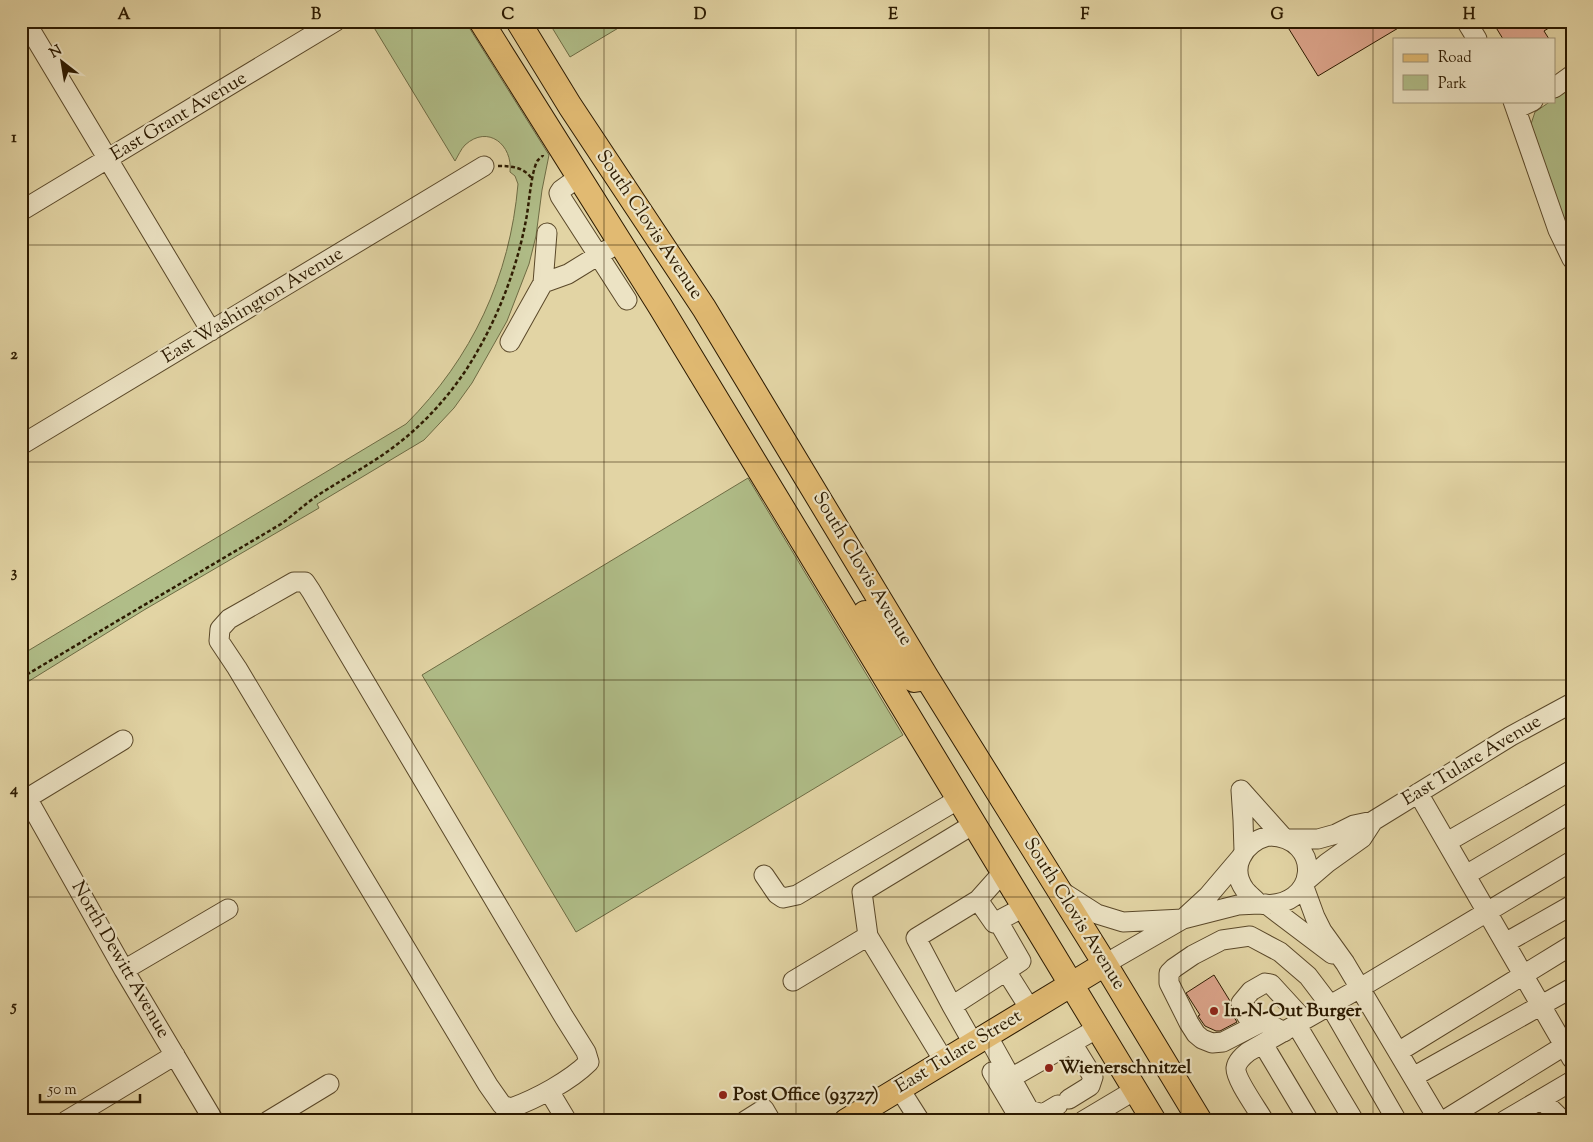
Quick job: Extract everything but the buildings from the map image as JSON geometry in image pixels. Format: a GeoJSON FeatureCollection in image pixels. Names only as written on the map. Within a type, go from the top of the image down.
{"type":"FeatureCollection","features":[{"type":"Feature","properties":{"kind":"main road","name":"South Clovis Avenue"},"geometry":{"type":"LineString","coordinates":[[481,21],[620,242],[800,536],[1154,1121]]}},
{"type":"Feature","properties":{"kind":"main road","name":"South Clovis Avenue"},"geometry":{"type":"LineString","coordinates":[[518,21],[570,106],[704,308],[927,678],[1106,964],[1200,1121]]}},
{"type":"Feature","properties":{"kind":"main road"},"geometry":{"type":"LineString","coordinates":[[800,536],[848,585],[901,671],[914,680],[927,678]]}},
{"type":"Feature","properties":{"kind":"main road","name":"East Tulare Avenue"},"geometry":{"type":"LineString","coordinates":[[1071,984],[1106,964]]}},
{"type":"Feature","properties":{"kind":"main road","name":"East Tulare Street"},"geometry":{"type":"LineString","coordinates":[[846,1121],[1071,984]]}},
{"type":"Feature","properties":{"kind":"street"},"geometry":{"type":"LineString","coordinates":[[25,21],[211,331]]}},
{"type":"Feature","properties":{"kind":"street","name":"East Grant Avenue"},"geometry":{"type":"LineString","coordinates":[[21,211],[336,21]]}},
{"type":"Feature","properties":{"kind":"street"},"geometry":{"type":"LineString","coordinates":[[1466,21],[1476,38]]}},
{"type":"Feature","properties":{"kind":"street"},"geometry":{"type":"LineString","coordinates":[[1556,87],[1572,75]]}},
{"type":"Feature","properties":{"kind":"street"},"geometry":{"type":"LineString","coordinates":[[1520,104],[1558,230],[1572,259]]}},
{"type":"Feature","properties":{"kind":"street","name":"East Washington Avenue"},"geometry":{"type":"LineString","coordinates":[[21,445],[484,166]]}},
{"type":"Feature","properties":{"kind":"street"},"geometry":{"type":"LineString","coordinates":[[579,177],[561,190],[560,196],[627,300]]}},
{"type":"Feature","properties":{"kind":"street"},"geometry":{"type":"LineString","coordinates":[[510,342],[542,282],[546,233]]}},
{"type":"Feature","properties":{"kind":"street"},"geometry":{"type":"LineString","coordinates":[[542,282],[568,274],[620,242]]}},
{"type":"Feature","properties":{"kind":"street"},"geometry":{"type":"LineString","coordinates":[[294,582],[305,582],[586,1052],[589,1062],[549,1091],[526,1103],[511,1108],[502,1105],[488,1085],[219,641],[220,628],[229,619],[294,582]]}},
{"type":"Feature","properties":{"kind":"street","name":"East Tulare Avenue"},"geometry":{"type":"LineString","coordinates":[[1106,964],[1183,919],[1208,896],[1243,853],[1258,839],[1268,836],[1318,839],[1336,834],[1354,825],[1373,821],[1511,736],[1572,703]]}},
{"type":"Feature","properties":{"kind":"street"},"geometry":{"type":"LineString","coordinates":[[24,800],[123,740]]}},
{"type":"Feature","properties":{"kind":"street"},"geometry":{"type":"LineString","coordinates":[[1447,842],[1572,770]]}},
{"type":"Feature","properties":{"kind":"street"},"geometry":{"type":"LineString","coordinates":[[1345,963],[1245,890],[1240,880],[1238,868],[1243,853],[1244,820],[1240,790],[1286,838],[1298,846],[1304,855],[1307,865],[1305,884],[1315,917],[1322,931],[1345,963],[1439,1121]]}},
{"type":"Feature","properties":{"kind":"street"},"geometry":{"type":"LineString","coordinates":[[1418,793],[1541,1005],[1569,1048],[1443,1121]]}},
{"type":"Feature","properties":{"kind":"street"},"geometry":{"type":"LineString","coordinates":[[764,875],[777,894],[783,898],[797,895],[959,799]]}},
{"type":"Feature","properties":{"kind":"street","name":"North Dewitt Avenue"},"geometry":{"type":"LineString","coordinates":[[24,800],[214,1121]]}},
{"type":"Feature","properties":{"kind":"street"},"geometry":{"type":"LineString","coordinates":[[1466,875],[1572,812]]}},
{"type":"Feature","properties":{"kind":"street","name":"East Tulare Avenue"},"geometry":{"type":"LineString","coordinates":[[1183,919],[1238,906],[1276,904],[1288,901],[1297,895],[1305,884],[1327,863],[1362,838],[1373,821]]}},
{"type":"Feature","properties":{"kind":"street"},"geometry":{"type":"LineString","coordinates":[[944,1061],[868,936],[862,892],[974,824]]}},
{"type":"Feature","properties":{"kind":"street"},"geometry":{"type":"LineString","coordinates":[[1264,1121],[1238,1077],[1236,1067],[1241,1058],[1248,1052],[1360,988],[1572,860]]}},
{"type":"Feature","properties":{"kind":"street"},"geometry":{"type":"LineString","coordinates":[[1003,872],[978,900],[916,938],[952,1006],[1011,1078],[1029,1110],[1043,1114],[1090,1086],[1093,1078],[1072,1043]]}},
{"type":"Feature","properties":{"kind":"street"},"geometry":{"type":"LineString","coordinates":[[1060,890],[1097,914],[1116,921],[1183,919]]}},
{"type":"Feature","properties":{"kind":"street"},"geometry":{"type":"LineString","coordinates":[[978,900],[994,923],[1024,907]]}},
{"type":"Feature","properties":{"kind":"street"},"geometry":{"type":"LineString","coordinates":[[1505,943],[1572,905]]}},
{"type":"Feature","properties":{"kind":"street"},"geometry":{"type":"LineString","coordinates":[[124,970],[228,909]]}},
{"type":"Feature","properties":{"kind":"street"},"geometry":{"type":"LineString","coordinates":[[952,1006],[1021,961],[998,921]]}},
{"type":"Feature","properties":{"kind":"street"},"geometry":{"type":"LineString","coordinates":[[792,981],[868,936]]}},
{"type":"Feature","properties":{"kind":"street"},"geometry":{"type":"LineString","coordinates":[[1295,1025],[1260,1023],[1223,1042],[1212,1043],[1202,1039],[1196,1034],[1189,1023],[1169,982],[1169,973],[1193,955],[1222,940],[1250,936],[1280,952],[1308,976],[1330,1005],[1397,1121]]}},
{"type":"Feature","properties":{"kind":"street"},"geometry":{"type":"LineString","coordinates":[[1398,1052],[1572,945]]}},
{"type":"Feature","properties":{"kind":"street"},"geometry":{"type":"LineString","coordinates":[[1006,971],[1030,1009]]}},
{"type":"Feature","properties":{"kind":"street"},"geometry":{"type":"LineString","coordinates":[[1253,1026],[1241,1003],[1251,991],[1266,982],[1271,984],[1354,1121]]}},
{"type":"Feature","properties":{"kind":"street"},"geometry":{"type":"LineString","coordinates":[[1413,1077],[1572,988]]}},
{"type":"Feature","properties":{"kind":"street"},"geometry":{"type":"LineString","coordinates":[[1011,1078],[1098,1028]]}},
{"type":"Feature","properties":{"kind":"street"},"geometry":{"type":"LineString","coordinates":[[1263,1044],[1309,1121]]}},
{"type":"Feature","properties":{"kind":"street"},"geometry":{"type":"LineString","coordinates":[[66,1121],[175,1055]]}},
{"type":"Feature","properties":{"kind":"street"},"geometry":{"type":"LineString","coordinates":[[992,1072],[1012,1118]]}},
{"type":"Feature","properties":{"kind":"street"},"geometry":{"type":"LineString","coordinates":[[1504,1121],[1572,1081]]}},
{"type":"Feature","properties":{"kind":"street"},"geometry":{"type":"LineString","coordinates":[[268,1121],[329,1084]]}},
{"type":"Feature","properties":{"kind":"street"},"geometry":{"type":"LineString","coordinates":[[899,1088],[920,1121]]}},
{"type":"Feature","properties":{"kind":"street"},"geometry":{"type":"LineString","coordinates":[[1083,1121],[1135,1090]]}},
{"type":"Feature","properties":{"kind":"street"},"geometry":{"type":"LineString","coordinates":[[549,1091],[567,1121]]}},
{"type":"Feature","properties":{"kind":"street"},"geometry":{"type":"LineString","coordinates":[[1541,1099],[1563,1121]]}},
{"type":"Feature","properties":{"kind":"street"},"geometry":{"type":"LineString","coordinates":[[745,1121],[764,1109],[771,1121]]}},
{"type":"Feature","properties":{"kind":"path"},"geometry":{"type":"LineString","coordinates":[[21,678],[280,524],[320,493],[386,453],[415,430],[444,400],[466,370],[488,331],[516,263],[522,242],[532,179],[538,160],[558,144]]}},
{"type":"Feature","properties":{"kind":"path"},"geometry":{"type":"LineString","coordinates":[[484,166],[519,168],[526,171],[532,179]]}},
{"type":"Feature","properties":{"kind":"green space"},"geometry":{"type":"Polygon","coordinates":[[[370,21],[465,21],[549,155],[536,236],[529,264],[507,321],[472,383],[454,408],[424,440],[317,504],[319,508],[144,610],[21,686],[21,655],[406,424],[450,372],[484,314],[506,251],[514,218],[518,184],[515,176],[510,172],[510,162],[507,153],[497,140],[490,137],[482,137],[474,139],[465,145],[455,161],[370,21]]]}},
{"type":"Feature","properties":{"kind":"green space"},"geometry":{"type":"Polygon","coordinates":[[[548,21],[630,21],[570,57],[548,21]]]}},
{"type":"Feature","properties":{"kind":"green space"},"geometry":{"type":"Polygon","coordinates":[[[1572,88],[1572,237],[1566,226],[1531,124],[1535,112],[1550,102],[1556,102],[1556,98],[1572,88]]]}},
{"type":"Feature","properties":{"kind":"green space"},"geometry":{"type":"Polygon","coordinates":[[[748,478],[903,735],[576,932],[422,675],[748,478]]]}},
{"type":"Feature","properties":{"kind":"place","name":"In-N-Out Burger"},"geometry":{"type":"Point","coordinates":[1214,1011]}},
{"type":"Feature","properties":{"kind":"place","name":"Wienerschnitzel"},"geometry":{"type":"Point","coordinates":[1049,1068]}},
{"type":"Feature","properties":{"kind":"place","name":"Post Office (93727)"},"geometry":{"type":"Point","coordinates":[723,1095]}}]}
